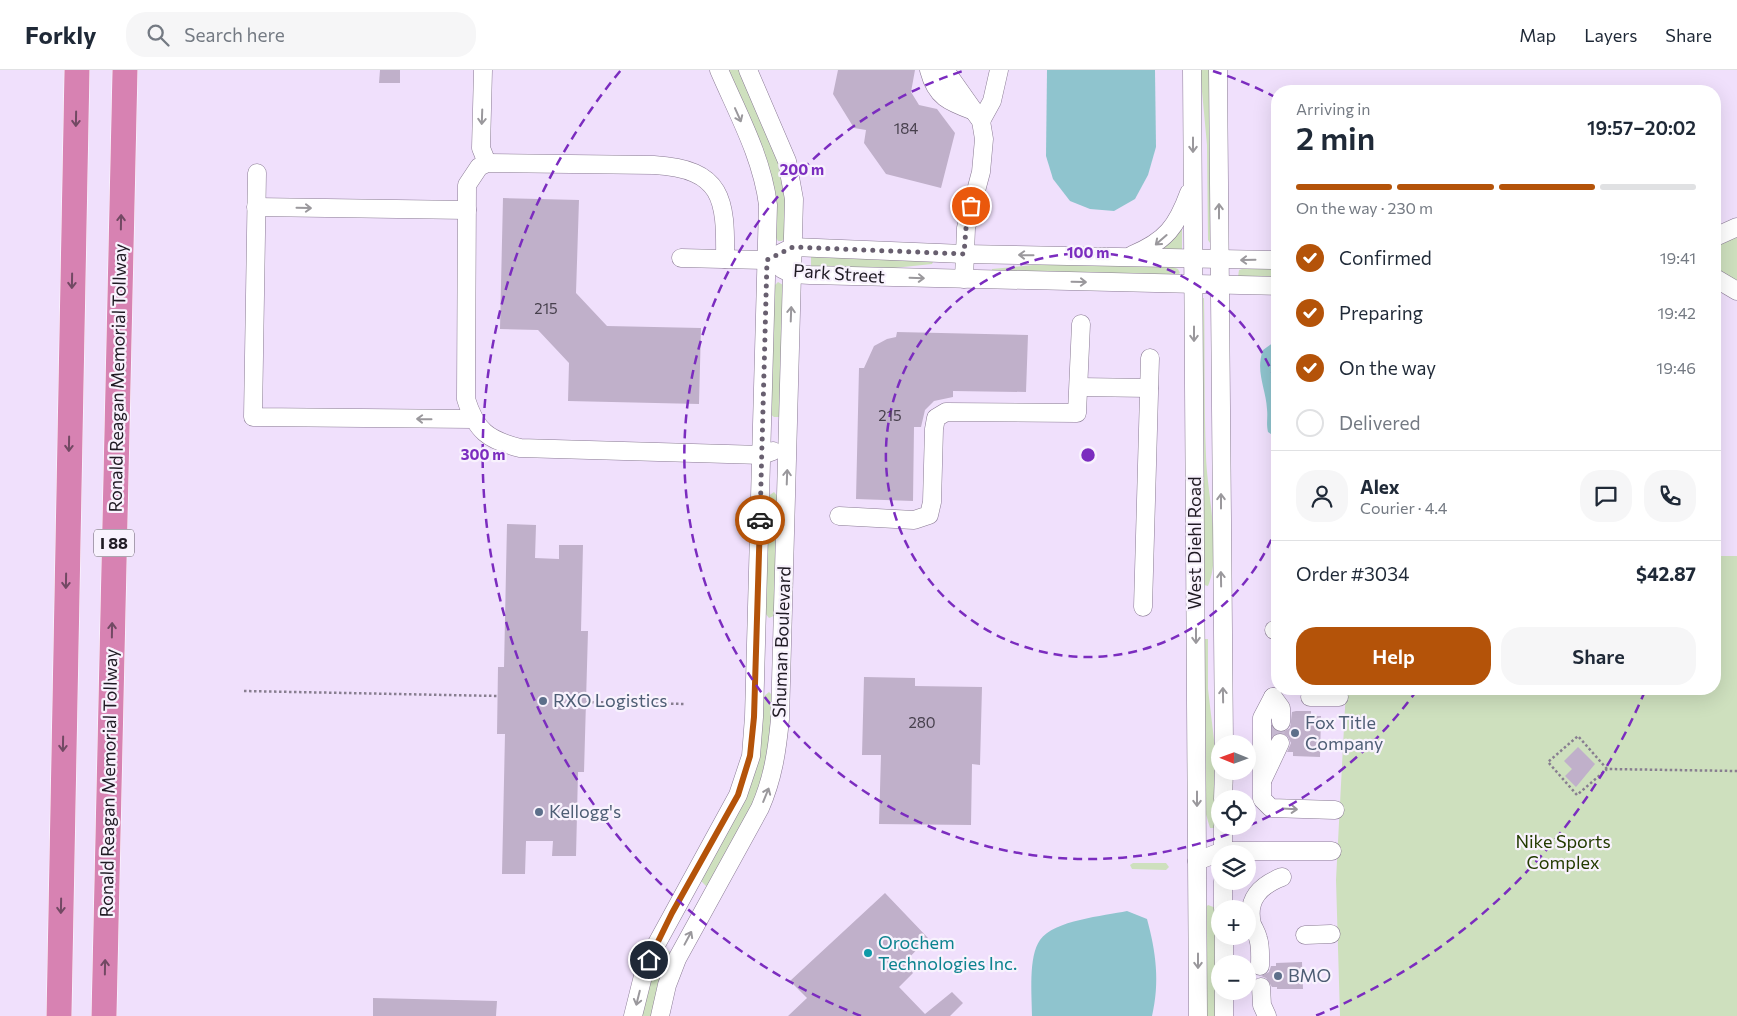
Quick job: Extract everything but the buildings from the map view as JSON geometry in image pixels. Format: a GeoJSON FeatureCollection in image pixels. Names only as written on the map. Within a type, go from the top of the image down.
{"type":"FeatureCollection","features":[{"type":"Feature","properties":{"kind":"highway"},"geometry":{"type":"LineString","coordinates":[[59,1016],[77,70]]}},
{"type":"Feature","properties":{"kind":"highway","name":"Ronald Reagan Memorial Tollway"},"geometry":{"type":"LineString","coordinates":[[104,1016],[125,70]]}},
{"type":"Feature","properties":{"kind":"street"},"geometry":{"type":"LineString","coordinates":[[483,70],[481,148],[487,163]]}},
{"type":"Feature","properties":{"kind":"street","name":"Shuman Boulevard"},"geometry":{"type":"LineString","coordinates":[[633,1016],[643,976],[656,945],[738,795],[750,756],[754,717],[768,206],[765,183],[758,160],[719,70]]}},
{"type":"Feature","properties":{"kind":"street","name":"Shuman Boulevard"},"geometry":{"type":"LineString","coordinates":[[660,1016],[667,985],[677,959],[760,808],[770,784],[776,762],[780,719],[794,199],[787,161],[748,70]]}},
{"type":"Feature","properties":{"kind":"street"},"geometry":{"type":"LineString","coordinates":[[929,70],[936,89],[943,98],[977,116]]}},
{"type":"Feature","properties":{"kind":"street"},"geometry":{"type":"LineString","coordinates":[[945,70],[958,78],[977,116],[984,139],[981,172],[966,228],[964,279]]}},
{"type":"Feature","properties":{"kind":"street"},"geometry":{"type":"LineString","coordinates":[[977,116],[992,101],[999,70]]}},
{"type":"Feature","properties":{"kind":"street","name":"West Diehl Road"},"geometry":{"type":"LineString","coordinates":[[1192,70],[1198,1016]]}},
{"type":"Feature","properties":{"kind":"street","name":"West Diehl Road"},"geometry":{"type":"LineString","coordinates":[[1218,70],[1224,735]]}},
{"type":"Feature","properties":{"kind":"street"},"geometry":{"type":"LineString","coordinates":[[725,259],[725,218],[720,198],[709,182],[693,171],[654,165],[487,163],[479,167],[469,180],[467,210],[466,399],[473,419],[485,434],[500,443],[520,448],[762,455],[788,447]]}},
{"type":"Feature","properties":{"kind":"street"},"geometry":{"type":"LineString","coordinates":[[257,173],[253,417],[473,419]]}},
{"type":"Feature","properties":{"kind":"street"},"geometry":{"type":"LineString","coordinates":[[1127,258],[1152,246],[1168,233],[1182,212],[1193,183]]}},
{"type":"Feature","properties":{"kind":"street"},"geometry":{"type":"LineString","coordinates":[[256,207],[467,210]]}},
{"type":"Feature","properties":{"kind":"street"},"geometry":{"type":"LineString","coordinates":[[1721,234],[1737,227]]}},
{"type":"Feature","properties":{"kind":"street","name":"Park Street"},"geometry":{"type":"LineString","coordinates":[[767,260],[793,247],[964,254],[1271,260]]}},
{"type":"Feature","properties":{"kind":"street"},"geometry":{"type":"LineString","coordinates":[[681,258],[767,260]]}},
{"type":"Feature","properties":{"kind":"street","name":"Park Street"},"geometry":{"type":"LineString","coordinates":[[767,260],[792,274],[1271,286]]}},
{"type":"Feature","properties":{"kind":"street"},"geometry":{"type":"LineString","coordinates":[[1721,282],[1737,292]]}},
{"type":"Feature","properties":{"kind":"street"},"geometry":{"type":"LineString","coordinates":[[839,516],[914,520],[929,515],[936,418],[946,412],[1077,413],[1081,324]]}},
{"type":"Feature","properties":{"kind":"street"},"geometry":{"type":"LineString","coordinates":[[1143,607],[1150,358]]}},
{"type":"Feature","properties":{"kind":"street"},"geometry":{"type":"LineString","coordinates":[[1078,386],[1149,388]]}},
{"type":"Feature","properties":{"kind":"street"},"geometry":{"type":"LineString","coordinates":[[1196,609],[1222,609]]}},
{"type":"Feature","properties":{"kind":"street"},"geometry":{"type":"LineString","coordinates":[[1278,722],[1273,696],[1262,718],[1262,799],[1271,808],[1335,810]]}},
{"type":"Feature","properties":{"kind":"street"},"geometry":{"type":"LineString","coordinates":[[1310,697],[1338,697]]}},
{"type":"Feature","properties":{"kind":"street"},"geometry":{"type":"LineString","coordinates":[[1261,782],[1278,743]]}},
{"type":"Feature","properties":{"kind":"street"},"geometry":{"type":"LineString","coordinates":[[1260,966],[1259,939],[1252,917],[1253,898],[1260,888],[1282,884],[1282,850]]}},
{"type":"Feature","properties":{"kind":"street"},"geometry":{"type":"LineString","coordinates":[[1256,851],[1332,851]]}},
{"type":"Feature","properties":{"kind":"street"},"geometry":{"type":"LineString","coordinates":[[1197,861],[1211,856]]}},
{"type":"Feature","properties":{"kind":"street"},"geometry":{"type":"LineString","coordinates":[[1305,935],[1331,934]]}},
{"type":"Feature","properties":{"kind":"street"},"geometry":{"type":"LineString","coordinates":[[1261,987],[1262,1005],[1267,1016]]}},
{"type":"Feature","properties":{"kind":"street"},"geometry":{"type":"LineString","coordinates":[[1224,1000],[1224,1016]]}},
{"type":"Feature","properties":{"kind":"path"},"geometry":{"type":"LineString","coordinates":[[244,691],[498,696]]}},
{"type":"Feature","properties":{"kind":"path"},"geometry":{"type":"LineString","coordinates":[[586,702],[686,704]]}},
{"type":"Feature","properties":{"kind":"path"},"geometry":{"type":"LineString","coordinates":[[1607,769],[1578,736],[1548,762],[1577,795],[1607,769],[1737,771]]}},
{"type":"Feature","properties":{"kind":"green space"},"geometry":{"type":"Polygon","coordinates":[[[727,70],[739,70],[781,169],[786,205],[785,238],[782,241],[778,241],[775,236],[775,192],[768,164],[727,70]]]}},
{"type":"Feature","properties":{"kind":"green space"},"geometry":{"type":"Polygon","coordinates":[[[1200,70],[1211,70],[1210,243],[1208,240],[1207,145],[1200,70]]]}},
{"type":"Feature","properties":{"kind":"green space"},"geometry":{"type":"Polygon","coordinates":[[[1182,227],[1182,251],[1159,251],[1182,227]]]}},
{"type":"Feature","properties":{"kind":"green space"},"geometry":{"type":"Polygon","coordinates":[[[1737,237],[1737,286],[1721,276],[1721,244],[1737,237]]]}},
{"type":"Feature","properties":{"kind":"green space"},"geometry":{"type":"Polygon","coordinates":[[[811,257],[889,258],[933,262],[932,264],[875,270],[811,268],[811,257]]]}},
{"type":"Feature","properties":{"kind":"green space"},"geometry":{"type":"Polygon","coordinates":[[[1053,263],[1173,267],[1178,269],[1180,273],[1174,277],[992,271],[992,269],[1053,263]]]}},
{"type":"Feature","properties":{"kind":"green space"},"geometry":{"type":"Polygon","coordinates":[[[1271,268],[1271,279],[1238,277],[1239,270],[1271,268]]]}},
{"type":"Feature","properties":{"kind":"green space"},"geometry":{"type":"Polygon","coordinates":[[[778,282],[783,285],[781,414],[779,417],[774,417],[770,414],[773,287],[778,282]]]}},
{"type":"Feature","properties":{"kind":"green space"},"geometry":{"type":"Polygon","coordinates":[[[1201,298],[1204,298],[1206,456],[1214,540],[1212,573],[1208,586],[1204,585],[1201,298]]]}},
{"type":"Feature","properties":{"kind":"green space"},"geometry":{"type":"Polygon","coordinates":[[[774,492],[778,497],[776,615],[769,618],[765,613],[767,497],[774,492]]]}},
{"type":"Feature","properties":{"kind":"green space","name":"Nike Sports Complex"},"geometry":{"type":"Polygon","coordinates":[[[1721,556],[1737,556],[1737,1016],[1340,1016],[1336,880],[1346,695],[1721,695],[1721,556]]]}},
{"type":"Feature","properties":{"kind":"green space"},"geometry":{"type":"Polygon","coordinates":[[[1203,639],[1208,639],[1208,689],[1213,735],[1211,735],[1211,780],[1215,780],[1214,790],[1211,790],[1211,828],[1205,811],[1203,639]]]}},
{"type":"Feature","properties":{"kind":"green space"},"geometry":{"type":"Polygon","coordinates":[[[769,692],[773,696],[771,752],[754,803],[710,884],[706,886],[700,880],[763,697],[769,692]]]}},
{"type":"Feature","properties":{"kind":"green space"},"geometry":{"type":"Polygon","coordinates":[[[1133,863],[1166,863],[1169,867],[1166,870],[1132,869],[1130,865],[1133,863]]]}},
{"type":"Feature","properties":{"kind":"green space"},"geometry":{"type":"Polygon","coordinates":[[[1208,905],[1211,906],[1211,945],[1216,945],[1216,955],[1211,955],[1211,1000],[1217,1000],[1217,1016],[1205,1016],[1205,908],[1208,905]]]}},
{"type":"Feature","properties":{"kind":"green space"},"geometry":{"type":"Polygon","coordinates":[[[662,950],[669,951],[671,954],[652,1016],[641,1016],[643,1002],[662,950]]]}},
{"type":"Feature","properties":{"kind":"shaded area"},"geometry":{"type":"Polygon","coordinates":[[[1047,70],[1155,70],[1156,147],[1148,175],[1135,199],[1114,211],[1090,209],[1070,201],[1053,179],[1046,156],[1047,70]]]}},
{"type":"Feature","properties":{"kind":"shaded area"},"geometry":{"type":"Polygon","coordinates":[[[1271,344],[1271,434],[1268,432],[1266,402],[1260,373],[1263,350],[1271,344]]]}},
{"type":"Feature","properties":{"kind":"shaded area"},"geometry":{"type":"Polygon","coordinates":[[[1127,911],[1147,919],[1150,931],[1156,967],[1156,991],[1152,1016],[1032,1016],[1032,966],[1036,947],[1040,940],[1047,933],[1068,923],[1127,911]]]}},
{"type":"Feature","properties":{"kind":"tunnel"},"geometry":{"type":"LineString","coordinates":[[1275,743],[1276,722]]}},
{"type":"Feature","properties":{"kind":"way so far"},"geometry":{"type":"LineString","coordinates":[[760,520],[767,260],[793,247],[964,254],[966,228],[971,206]]}},
{"type":"Feature","properties":{"kind":"place","name":"RXO Logistics"},"geometry":{"type":"Point","coordinates":[543,701]}},
{"type":"Feature","properties":{"kind":"place","name":"Fox Title Company"},"geometry":{"type":"Point","coordinates":[1295,733]}},
{"type":"Feature","properties":{"kind":"place","name":"Kellogg's"},"geometry":{"type":"Point","coordinates":[539,812]}},
{"type":"Feature","properties":{"kind":"place","name":"Orochem Technologies Inc."},"geometry":{"type":"Point","coordinates":[868,953]}},
{"type":"Feature","properties":{"kind":"place","name":"BMO"},"geometry":{"type":"Point","coordinates":[1278,976]}},
{"type":"Feature","properties":{"kind":"route"},"geometry":{"type":"LineString","coordinates":[[649,960],[672,913],[738,795],[750,756],[754,717],[760,520]]}}]}
